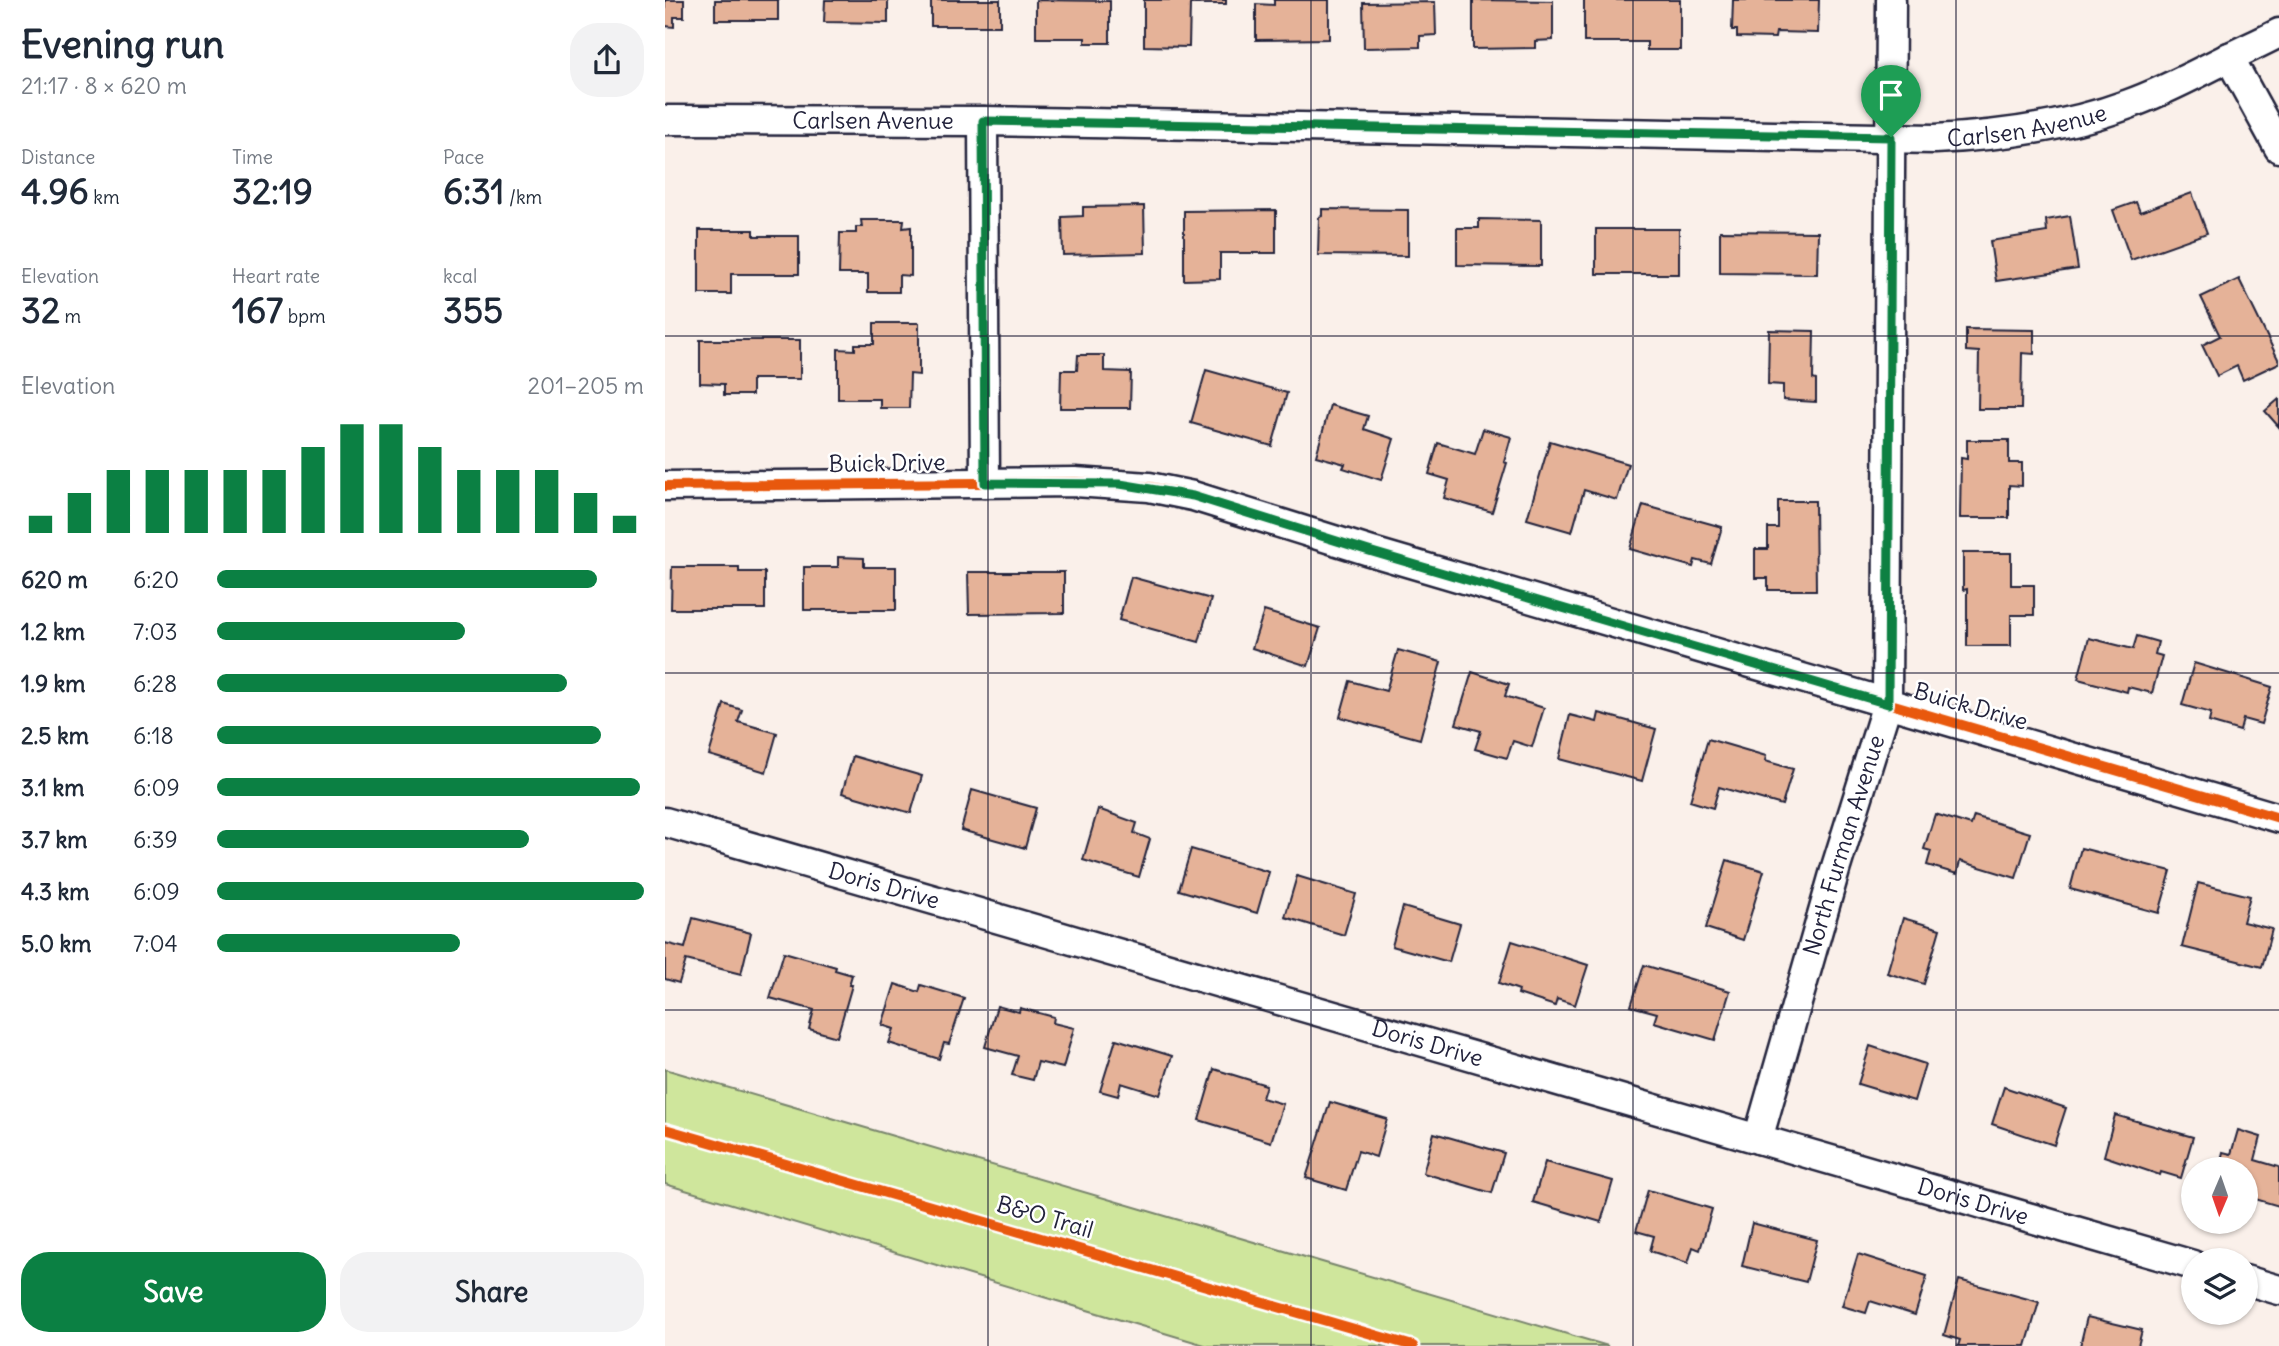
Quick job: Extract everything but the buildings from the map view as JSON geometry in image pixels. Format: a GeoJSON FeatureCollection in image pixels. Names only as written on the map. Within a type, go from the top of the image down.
{"type":"FeatureCollection","features":[{"type":"Feature","properties":{"kind":"street","name":"North Furman Avenue"},"geometry":{"type":"LineString","coordinates":[[1758,1139],[1836,867],[1888,704],[1891,0]]}},
{"type":"Feature","properties":{"kind":"street","name":"Carlsen Avenue"},"geometry":{"type":"LineString","coordinates":[[665,120],[983,121],[1935,139],[1980,137],[2021,132],[2089,117],[2148,97],[2279,33]]}},
{"type":"Feature","properties":{"kind":"street"},"geometry":{"type":"LineString","coordinates":[[2229,57],[2279,148]]}},
{"type":"Feature","properties":{"kind":"street"},"geometry":{"type":"LineString","coordinates":[[983,121],[985,483]]}},
{"type":"Feature","properties":{"kind":"street","name":"Buick Drive"},"geometry":{"type":"LineString","coordinates":[[665,486],[1120,484],[1193,496],[1369,551],[2279,818]]}},
{"type":"Feature","properties":{"kind":"street","name":"Doris Drive"},"geometry":{"type":"LineString","coordinates":[[665,822],[2181,1262]]}},
{"type":"Feature","properties":{"kind":"street"},"geometry":{"type":"LineString","coordinates":[[2258,1284],[2279,1290]]}},
{"type":"Feature","properties":{"kind":"green space"},"geometry":{"type":"Polygon","coordinates":[[[665,1069],[1608,1346],[1208,1346],[665,1184],[665,1069]]]}},
{"type":"Feature","properties":{"kind":"cycle path"},"geometry":{"type":"LineString","coordinates":[[665,486],[1075,482],[1149,487],[1193,496],[1369,551],[2279,818]]}},
{"type":"Feature","properties":{"kind":"cycle path","name":"B&O Trail"},"geometry":{"type":"LineString","coordinates":[[665,1129],[1413,1346]]}},
{"type":"Feature","properties":{"kind":"route"},"geometry":{"type":"LineString","coordinates":[[983,121],[1891,137],[1888,704],[1369,551],[1193,496],[1120,484],[985,483],[983,121]]}}]}
